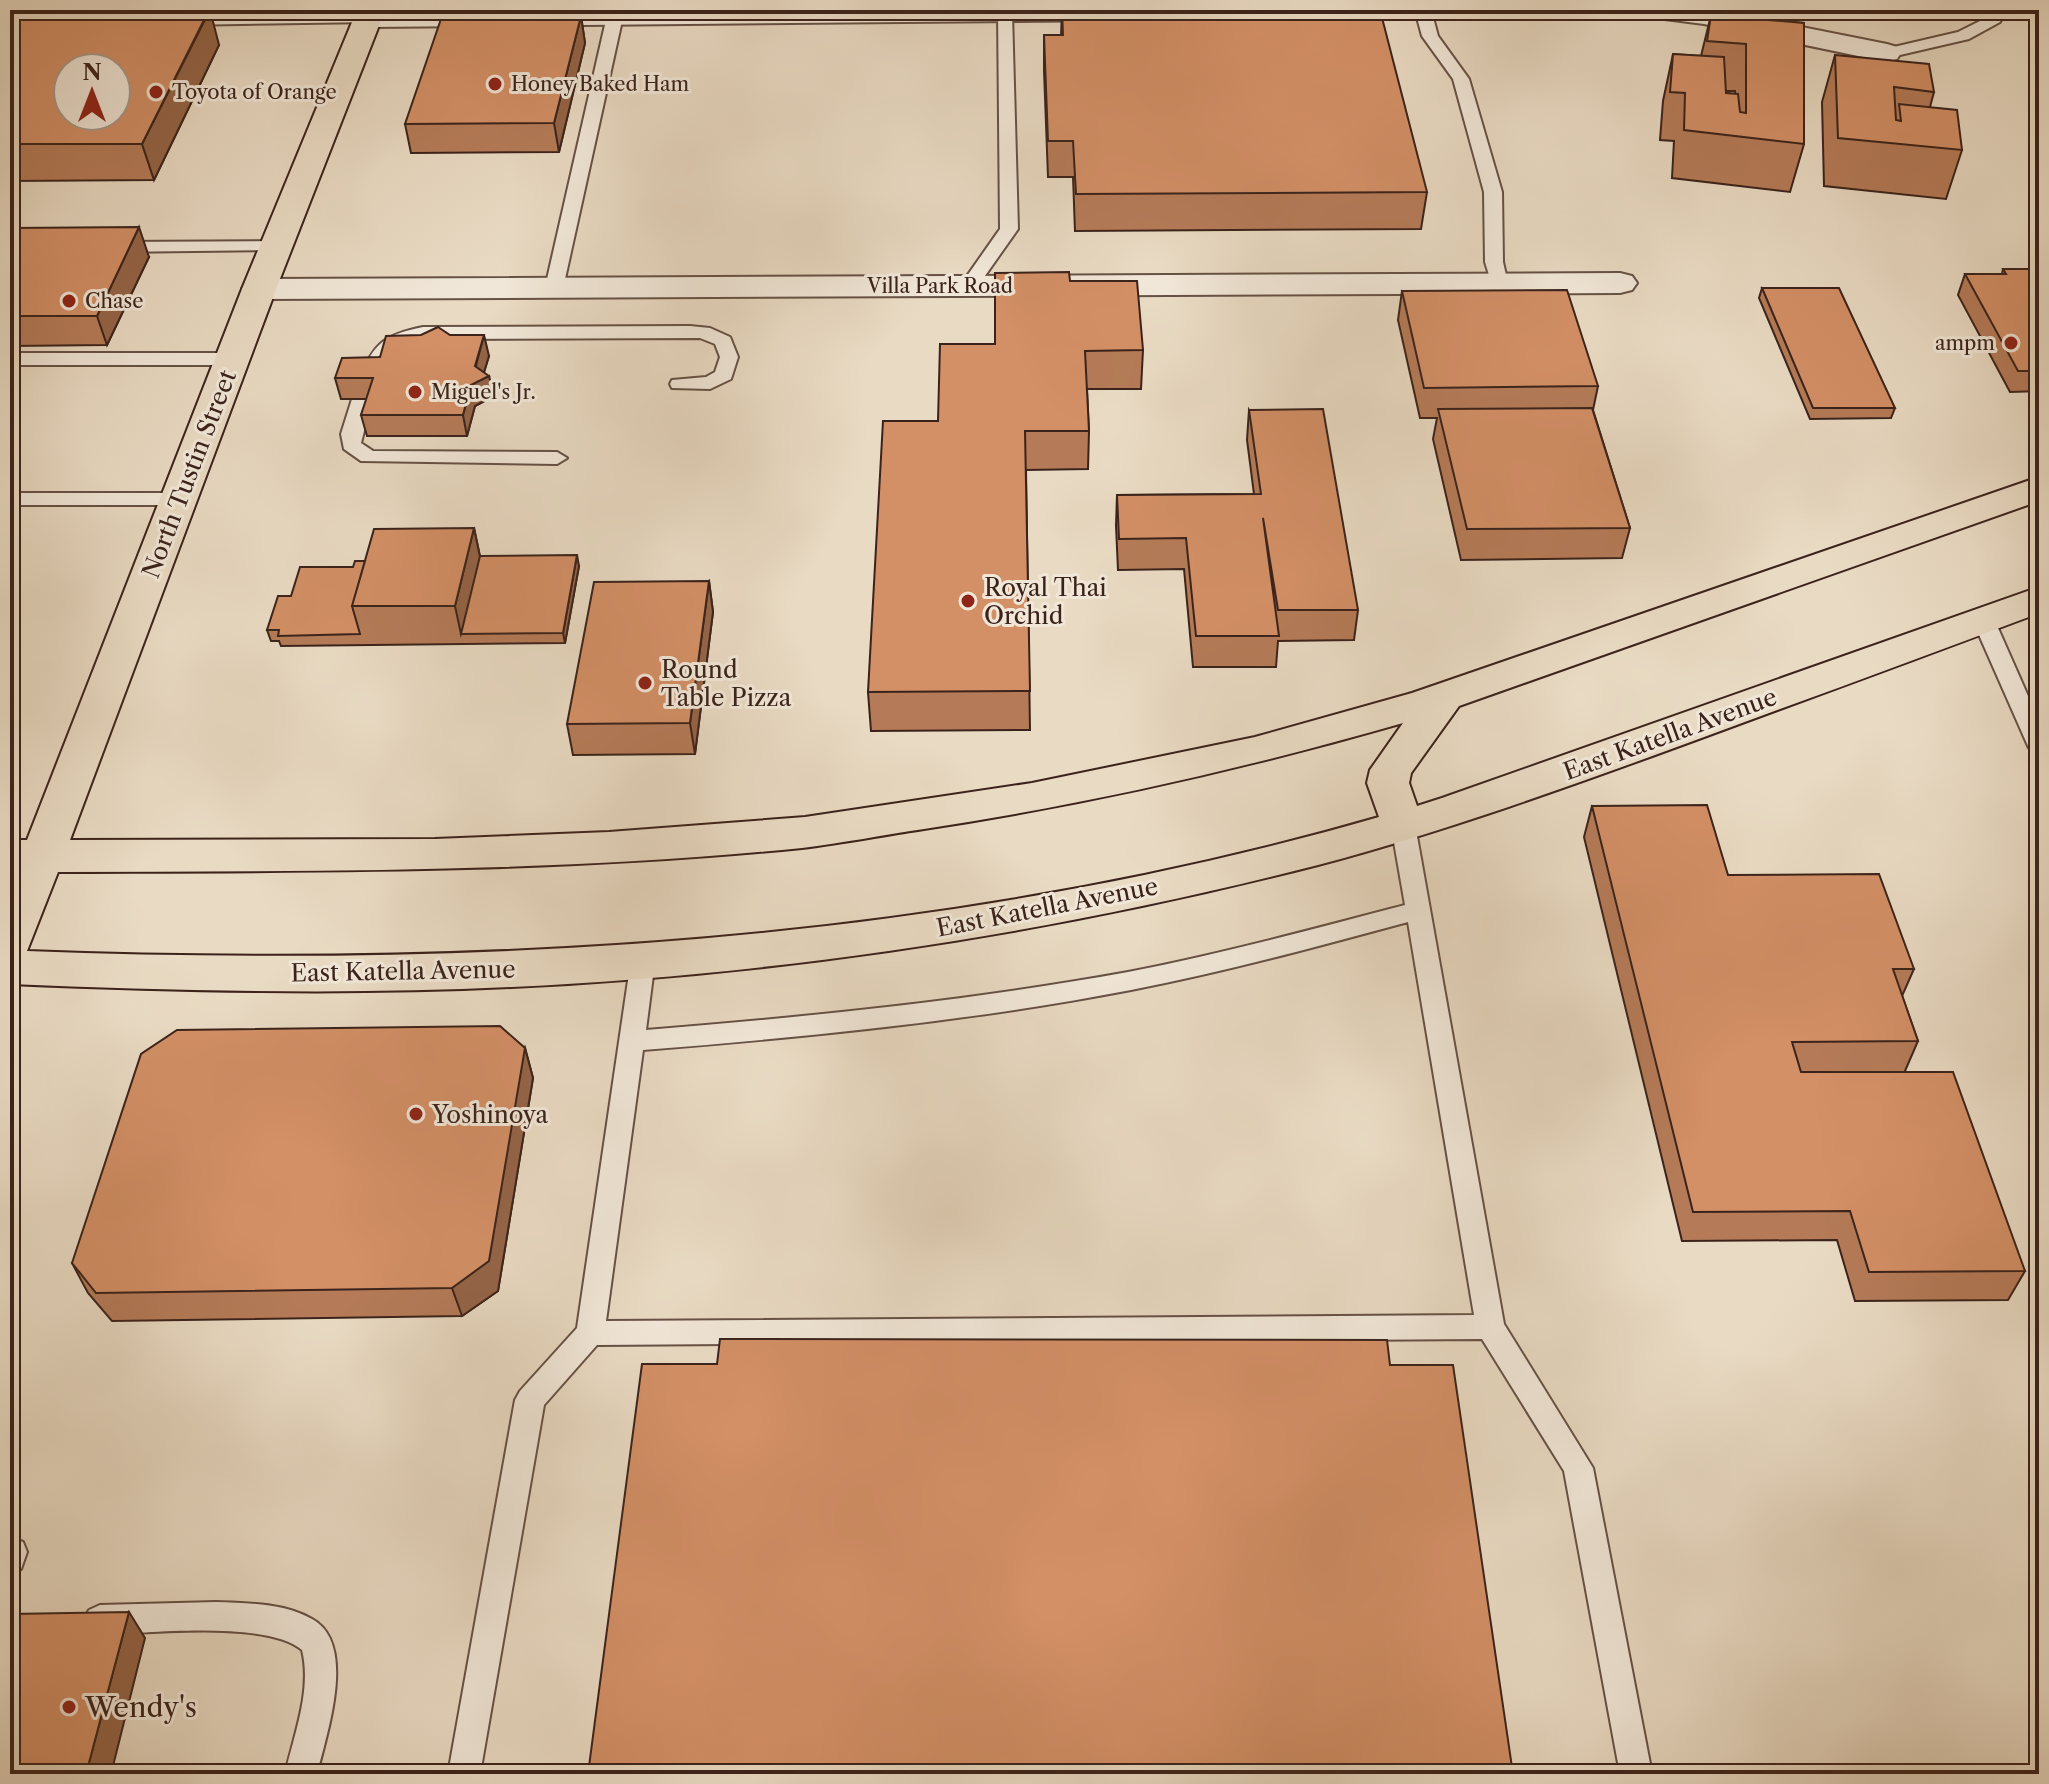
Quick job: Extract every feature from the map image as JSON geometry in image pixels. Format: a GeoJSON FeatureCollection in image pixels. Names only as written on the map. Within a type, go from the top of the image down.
{"type":"FeatureCollection","features":[{"type":"Feature","properties":{"kind":"main road","name":"North Tustin Street"},"geometry":{"type":"LineString","coordinates":[[10,940],[26,856],[180,499],[259,289],[369,14]]}},
{"type":"Feature","properties":{"kind":"main road"},"geometry":{"type":"LineString","coordinates":[[26,856],[435,855],[609,848],[805,832],[934,814],[1166,772],[1334,730],[1445,696],[2037,491]]}},
{"type":"Feature","properties":{"kind":"main road"},"geometry":{"type":"LineString","coordinates":[[2030,602],[2039,567]]}},
{"type":"Feature","properties":{"kind":"main road","name":"East Katella Avenue"},"geometry":{"type":"LineString","coordinates":[[10,967],[171,973],[514,970],[778,948],[950,926],[1210,875],[1403,825],[1542,781],[2030,602]]}},
{"type":"Feature","properties":{"kind":"main road"},"geometry":{"type":"LineString","coordinates":[[1403,825],[1390,796],[1388,783],[1391,770],[1445,696]]}},
{"type":"Feature","properties":{"kind":"street"},"geometry":{"type":"LineString","coordinates":[[1651,10],[1705,13],[1887,53]]}},
{"type":"Feature","properties":{"kind":"street"},"geometry":{"type":"LineString","coordinates":[[369,14],[615,16],[1146,12]]}},
{"type":"Feature","properties":{"kind":"street","name":"Villa Park Road"},"geometry":{"type":"LineString","coordinates":[[259,289],[1620,283]]}},
{"type":"Feature","properties":{"kind":"lane"},"geometry":{"type":"LineString","coordinates":[[1423,10],[1433,41],[1461,79],[1493,192],[1494,262],[1499,284]]}},
{"type":"Feature","properties":{"kind":"lane"},"geometry":{"type":"LineString","coordinates":[[1887,53],[1979,30],[1995,19],[1997,10]]}},
{"type":"Feature","properties":{"kind":"lane"},"geometry":{"type":"LineString","coordinates":[[969,286],[1009,229],[1004,13]]}},
{"type":"Feature","properties":{"kind":"lane"},"geometry":{"type":"LineString","coordinates":[[169,20],[215,15],[369,14]]}},
{"type":"Feature","properties":{"kind":"lane"},"geometry":{"type":"LineString","coordinates":[[554,288],[615,16]]}},
{"type":"Feature","properties":{"kind":"lane"},"geometry":{"type":"LineString","coordinates":[[88,247],[277,246]]}},
{"type":"Feature","properties":{"kind":"lane"},"geometry":{"type":"LineString","coordinates":[[369,378],[380,351],[390,341],[423,333],[703,332],[723,341],[729,357],[724,375],[710,383],[679,384]]}},
{"type":"Feature","properties":{"kind":"lane"},"geometry":{"type":"LineString","coordinates":[[10,359],[233,359]]}},
{"type":"Feature","properties":{"kind":"lane"},"geometry":{"type":"LineString","coordinates":[[362,399],[351,434],[351,445],[368,457],[557,458]]}},
{"type":"Feature","properties":{"kind":"lane"},"geometry":{"type":"LineString","coordinates":[[10,499],[180,499]]}},
{"type":"Feature","properties":{"kind":"lane"},"geometry":{"type":"LineString","coordinates":[[1983,619],[2039,746]]}},
{"type":"Feature","properties":{"kind":"lane"},"geometry":{"type":"LineString","coordinates":[[1403,825],[1490,1327],[1578,1468],[1636,1774]]}},
{"type":"Feature","properties":{"kind":"lane"},"geometry":{"type":"LineString","coordinates":[[632,1041],[836,1023],[1091,987],[1247,956],[1419,910]]}},
{"type":"Feature","properties":{"kind":"lane"},"geometry":{"type":"LineString","coordinates":[[464,1774],[530,1400],[590,1333],[643,960]]}},
{"type":"Feature","properties":{"kind":"lane"},"geometry":{"type":"LineString","coordinates":[[590,1333],[1490,1327]]}},
{"type":"Feature","properties":{"kind":"lane"},"geometry":{"type":"LineString","coordinates":[[73,1620],[262,1617],[299,1626],[315,1640],[320,1663],[315,1707],[301,1774]]}},
{"type":"Feature","properties":{"kind":"building"},"geometry":{"type":"Polygon","coordinates":[[[10,10],[209,10],[142,144],[10,144],[10,10]]]}},
{"type":"Feature","properties":{"kind":"building"},"geometry":{"type":"Polygon","coordinates":[[[1062,10],[1380,10],[1427,192],[1076,194],[1073,141],[1048,141],[1044,35],[1063,35],[1062,10]]]}},
{"type":"Feature","properties":{"kind":"building"},"geometry":{"type":"Polygon","coordinates":[[[1711,15],[1804,23],[1804,144],[1684,130],[1685,93],[1670,92],[1673,54],[1724,57],[1726,93],[1738,94],[1740,112],[1746,113],[1746,44],[1707,41],[1711,15]]]}},
{"type":"Feature","properties":{"kind":"building"},"geometry":{"type":"Polygon","coordinates":[[[442,16],[581,16],[554,123],[405,124],[442,16]]]}},
{"type":"Feature","properties":{"kind":"building"},"geometry":{"type":"Polygon","coordinates":[[[1835,55],[1929,64],[1934,92],[1894,87],[1896,120],[1901,121],[1899,104],[1957,110],[1962,150],[1838,138],[1835,55]]]}},
{"type":"Feature","properties":{"kind":"building"},"geometry":{"type":"Polygon","coordinates":[[[139,227],[97,316],[10,316],[10,228],[139,227]]]}},
{"type":"Feature","properties":{"kind":"building","name":"ampm"},"geometry":{"type":"Polygon","coordinates":[[[2003,269],[2039,269],[2039,371],[2018,371],[1965,274],[2006,274],[2003,269]]]}},
{"type":"Feature","properties":{"kind":"building"},"geometry":{"type":"Polygon","coordinates":[[[1069,272],[1070,281],[1137,281],[1143,350],[1085,351],[1089,431],[1025,431],[1030,691],[868,692],[883,421],[938,421],[940,344],[995,344],[995,273],[1069,272]]]}},
{"type":"Feature","properties":{"kind":"building"},"geometry":{"type":"Polygon","coordinates":[[[1762,288],[1839,288],[1895,408],[1813,408],[1762,288]]]}},
{"type":"Feature","properties":{"kind":"building"},"geometry":{"type":"Polygon","coordinates":[[[1567,290],[1598,386],[1424,388],[1402,291],[1567,290]]]}},
{"type":"Feature","properties":{"kind":"building","name":"Miguel's Jr."},"geometry":{"type":"Polygon","coordinates":[[[438,327],[450,335],[484,335],[475,366],[489,376],[471,385],[463,415],[361,415],[373,378],[335,378],[342,358],[380,357],[386,336],[421,335],[438,327]]]}},
{"type":"Feature","properties":{"kind":"building"},"geometry":{"type":"Polygon","coordinates":[[[1592,408],[1630,528],[1467,529],[1438,409],[1592,408]]]}},
{"type":"Feature","properties":{"kind":"building"},"geometry":{"type":"Polygon","coordinates":[[[1323,409],[1358,610],[1278,610],[1263,518],[1279,636],[1196,636],[1186,538],[1119,539],[1117,495],[1261,494],[1249,410],[1323,409]]]}},
{"type":"Feature","properties":{"kind":"building"},"geometry":{"type":"Polygon","coordinates":[[[474,528],[455,606],[352,606],[374,529],[474,528]]]}},
{"type":"Feature","properties":{"kind":"building"},"geometry":{"type":"Polygon","coordinates":[[[577,555],[563,633],[461,634],[480,556],[577,555]]]}},
{"type":"Feature","properties":{"kind":"building"},"geometry":{"type":"Polygon","coordinates":[[[355,561],[365,561],[352,606],[360,634],[278,636],[279,630],[267,630],[278,596],[291,596],[300,567],[353,567],[355,561]]]}},
{"type":"Feature","properties":{"kind":"building","name":"Round Table Pizza"},"geometry":{"type":"Polygon","coordinates":[[[709,581],[690,723],[567,724],[594,582],[709,581]]]}},
{"type":"Feature","properties":{"kind":"building"},"geometry":{"type":"Polygon","coordinates":[[[1707,805],[1728,875],[1879,874],[1914,969],[1893,969],[1918,1041],[1792,1042],[1801,1072],[1953,1072],[2025,1271],[1869,1272],[1850,1211],[1693,1212],[1592,806],[1707,805]]]}},
{"type":"Feature","properties":{"kind":"building"},"geometry":{"type":"Polygon","coordinates":[[[500,1026],[525,1048],[489,1261],[452,1288],[96,1293],[72,1263],[141,1054],[177,1030],[500,1026]]]}},
{"type":"Feature","properties":{"kind":"building"},"geometry":{"type":"Polygon","coordinates":[[[720,1339],[1387,1340],[1390,1365],[1453,1365],[1513,1774],[588,1774],[642,1364],[717,1364],[720,1339]]]}},
{"type":"Feature","properties":{"kind":"building","name":"Wendy's"},"geometry":{"type":"Polygon","coordinates":[[[129,1612],[86,1774],[10,1774],[10,1614],[129,1612]]]}},
{"type":"Feature","properties":{"kind":"place","name":"Honey Baked Ham"},"geometry":{"type":"Point","coordinates":[495,84]}},
{"type":"Feature","properties":{"kind":"place","name":"Toyota of Orange"},"geometry":{"type":"Point","coordinates":[156,92]}},
{"type":"Feature","properties":{"kind":"place","name":"Chase"},"geometry":{"type":"Point","coordinates":[69,301]}},
{"type":"Feature","properties":{"kind":"place","name":"ampm"},"geometry":{"type":"Point","coordinates":[2011,343]}},
{"type":"Feature","properties":{"kind":"place","name":"Miguel's Jr."},"geometry":{"type":"Point","coordinates":[415,392]}},
{"type":"Feature","properties":{"kind":"place","name":"Royal Thai Orchid"},"geometry":{"type":"Point","coordinates":[968,601]}},
{"type":"Feature","properties":{"kind":"place","name":"Round Table Pizza"},"geometry":{"type":"Point","coordinates":[645,683]}},
{"type":"Feature","properties":{"kind":"place","name":"Yoshinoya"},"geometry":{"type":"Point","coordinates":[416,1114]}},
{"type":"Feature","properties":{"kind":"place","name":"Wendy's"},"geometry":{"type":"Point","coordinates":[69,1707]}}]}
